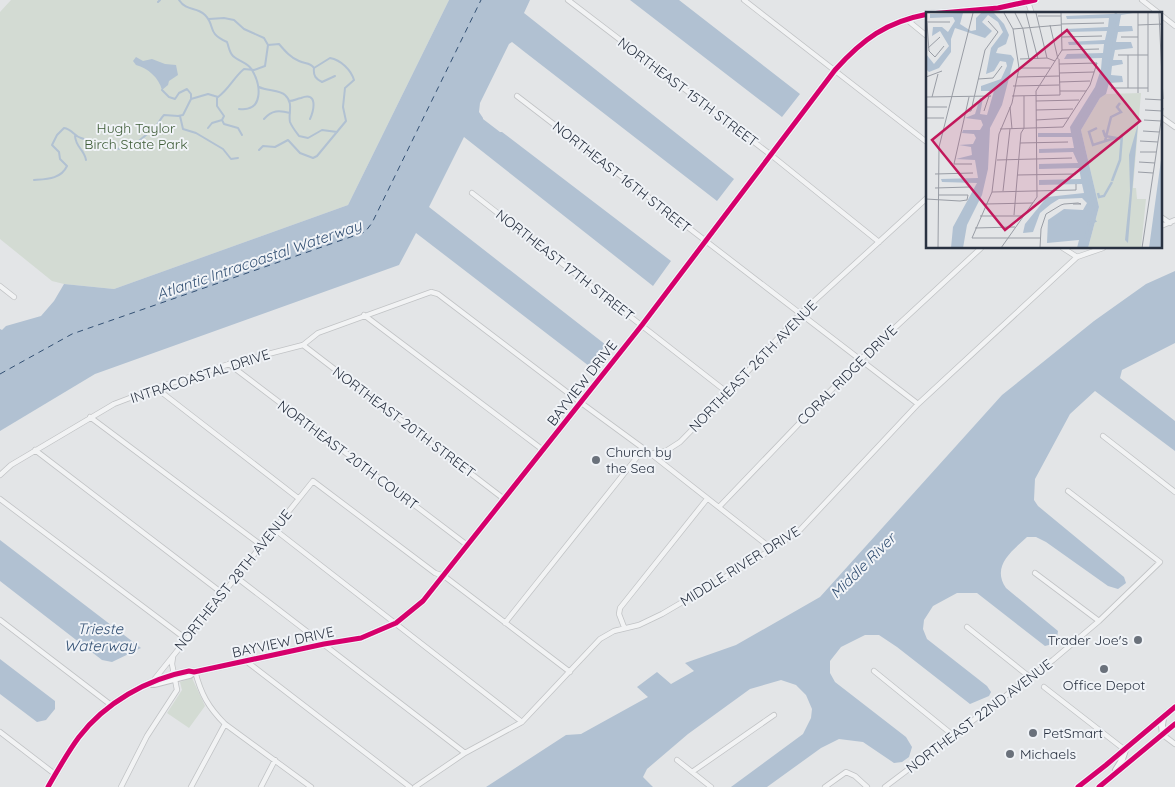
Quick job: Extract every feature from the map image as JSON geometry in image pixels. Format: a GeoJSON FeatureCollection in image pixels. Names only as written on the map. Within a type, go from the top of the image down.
{"type":"FeatureCollection","features":[{"type":"Feature","properties":{"kind":"main road"},"geometry":{"type":"LineString","coordinates":[[1078,787],[1175,707]]}},
{"type":"Feature","properties":{"kind":"main road"},"geometry":{"type":"LineString","coordinates":[[1163,718],[1163,735]]}},
{"type":"Feature","properties":{"kind":"main road"},"geometry":{"type":"LineString","coordinates":[[1098,787],[1175,724]]}},
{"type":"Feature","properties":{"kind":"main road"},"geometry":{"type":"LineString","coordinates":[[1113,776],[1125,750]]}},
{"type":"Feature","properties":{"kind":"street","name":"NORTHEAST 15TH STREET"},"geometry":{"type":"LineString","coordinates":[[568,0],[771,155],[879,242]]}},
{"type":"Feature","properties":{"kind":"street"},"geometry":{"type":"LineString","coordinates":[[744,0],[926,141]]}},
{"type":"Feature","properties":{"kind":"street"},"geometry":{"type":"LineString","coordinates":[[1142,0],[1157,12]]}},
{"type":"Feature","properties":{"kind":"street","name":"BAYVIEW DRIVE"},"geometry":{"type":"LineString","coordinates":[[953,12],[998,8],[1032,1]]}},
{"type":"Feature","properties":{"kind":"street","name":"BAYVIEW DRIVE"},"geometry":{"type":"LineString","coordinates":[[48,787],[90,724],[111,705],[152,682],[155,684],[189,671],[361,638],[396,623],[423,601],[642,325],[835,70],[854,50],[883,29],[906,19],[926,15]]}},
{"type":"Feature","properties":{"kind":"street"},"geometry":{"type":"LineString","coordinates":[[1162,16],[1175,26]]}},
{"type":"Feature","properties":{"kind":"street"},"geometry":{"type":"LineString","coordinates":[[906,19],[926,35]]}},
{"type":"Feature","properties":{"kind":"street","name":"NORTHEAST 16TH STREET"},"geometry":{"type":"LineString","coordinates":[[517,96],[918,404]]}},
{"type":"Feature","properties":{"kind":"street"},"geometry":{"type":"LineString","coordinates":[[1162,118],[1175,127]]}},
{"type":"Feature","properties":{"kind":"street","name":"NORTHEAST 17TH STREET"},"geometry":{"type":"LineString","coordinates":[[472,193],[728,393]]}},
{"type":"Feature","properties":{"kind":"street","name":"NORTHEAST 26TH AVENUE"},"geometry":{"type":"LineString","coordinates":[[505,623],[638,456],[666,451],[680,442],[728,393],[800,314],[926,199]]}},
{"type":"Feature","properties":{"kind":"street"},"geometry":{"type":"LineString","coordinates":[[1162,218],[1170,223]]}},
{"type":"Feature","properties":{"kind":"street"},"geometry":{"type":"LineString","coordinates":[[1162,226],[1175,220]]}},
{"type":"Feature","properties":{"kind":"street","name":"CORAL RIDGE DRIVE"},"geometry":{"type":"LineString","coordinates":[[719,507],[860,360],[980,249]]}},
{"type":"Feature","properties":{"kind":"street"},"geometry":{"type":"LineString","coordinates":[[1065,249],[1077,257]]}},
{"type":"Feature","properties":{"kind":"street","name":"MIDDLE RIVER DRIVE"},"geometry":{"type":"LineString","coordinates":[[415,787],[465,753],[522,722],[600,639],[624,627],[639,625],[662,614],[800,532],[918,404],[1077,257],[1100,249]]}},
{"type":"Feature","properties":{"kind":"street"},"geometry":{"type":"LineString","coordinates":[[0,286],[14,296]]}},
{"type":"Feature","properties":{"kind":"street","name":"INTRACOASTAL DRIVE"},"geometry":{"type":"LineString","coordinates":[[0,475],[11,465],[35,450],[114,404],[229,364],[303,345],[318,333],[431,292],[438,294],[580,402]]}},
{"type":"Feature","properties":{"kind":"street"},"geometry":{"type":"LineString","coordinates":[[364,315],[543,450]]}},
{"type":"Feature","properties":{"kind":"street","name":"NORTHEAST 20TH STREET"},"geometry":{"type":"LineString","coordinates":[[303,345],[504,499]]}},
{"type":"Feature","properties":{"kind":"street","name":"NORTHEAST 20TH COURT"},"geometry":{"type":"LineString","coordinates":[[229,364],[467,545]]}},
{"type":"Feature","properties":{"kind":"street"},"geometry":{"type":"LineString","coordinates":[[156,388],[298,498]]}},
{"type":"Feature","properties":{"kind":"street"},"geometry":{"type":"LineString","coordinates":[[580,402],[652,454],[772,549]]}},
{"type":"Feature","properties":{"kind":"street"},"geometry":{"type":"LineString","coordinates":[[90,417],[261,545]]}},
{"type":"Feature","properties":{"kind":"street"},"geometry":{"type":"LineString","coordinates":[[1104,436],[1175,492]]}},
{"type":"Feature","properties":{"kind":"street"},"geometry":{"type":"LineString","coordinates":[[35,450],[222,593]]}},
{"type":"Feature","properties":{"kind":"street","name":"NORTHEAST 28TH AVENUE"},"geometry":{"type":"LineString","coordinates":[[152,682],[312,481],[435,573],[444,576]]}},
{"type":"Feature","properties":{"kind":"street","name":"NORTHEAST 22ND AVENUE"},"geometry":{"type":"LineString","coordinates":[[885,787],[1031,678],[1099,621],[1160,562],[1068,491]]}},
{"type":"Feature","properties":{"kind":"street"},"geometry":{"type":"LineString","coordinates":[[0,499],[186,639]]}},
{"type":"Feature","properties":{"kind":"street"},"geometry":{"type":"LineString","coordinates":[[624,627],[619,614],[620,608],[707,499]]}},
{"type":"Feature","properties":{"kind":"street"},"geometry":{"type":"LineString","coordinates":[[274,529],[522,722]]}},
{"type":"Feature","properties":{"kind":"street"},"geometry":{"type":"LineString","coordinates":[[1035,572],[1099,621]]}},
{"type":"Feature","properties":{"kind":"street"},"geometry":{"type":"LineString","coordinates":[[444,576],[570,672]]}},
{"type":"Feature","properties":{"kind":"street"},"geometry":{"type":"LineString","coordinates":[[236,577],[465,753]]}},
{"type":"Feature","properties":{"kind":"street"},"geometry":{"type":"LineString","coordinates":[[0,620],[111,705]]}},
{"type":"Feature","properties":{"kind":"street"},"geometry":{"type":"LineString","coordinates":[[967,627],[1031,678]]}},
{"type":"Feature","properties":{"kind":"street"},"geometry":{"type":"LineString","coordinates":[[121,787],[147,736],[176,692],[177,687],[172,664],[173,655]]}},
{"type":"Feature","properties":{"kind":"street"},"geometry":{"type":"LineString","coordinates":[[246,661],[410,787]]}},
{"type":"Feature","properties":{"kind":"street"},"geometry":{"type":"LineString","coordinates":[[195,671],[208,706],[225,724],[311,787]]}},
{"type":"Feature","properties":{"kind":"street"},"geometry":{"type":"LineString","coordinates":[[874,671],[954,736]]}},
{"type":"Feature","properties":{"kind":"street"},"geometry":{"type":"LineString","coordinates":[[1044,686],[1125,750]]}},
{"type":"Feature","properties":{"kind":"street"},"geometry":{"type":"LineString","coordinates":[[692,772],[774,715]]}},
{"type":"Feature","properties":{"kind":"street"},"geometry":{"type":"LineString","coordinates":[[191,787],[225,724]]}},
{"type":"Feature","properties":{"kind":"street"},"geometry":{"type":"LineString","coordinates":[[0,732],[56,775]]}},
{"type":"Feature","properties":{"kind":"street"},"geometry":{"type":"LineString","coordinates":[[1163,735],[1175,744]]}},
{"type":"Feature","properties":{"kind":"street"},"geometry":{"type":"LineString","coordinates":[[261,787],[275,760]]}},
{"type":"Feature","properties":{"kind":"street"},"geometry":{"type":"LineString","coordinates":[[677,760],[711,787]]}},
{"type":"Feature","properties":{"kind":"street"},"geometry":{"type":"LineString","coordinates":[[825,787],[846,772],[855,776],[867,787]]}},
{"type":"Feature","properties":{"kind":"green space","name":"Hugh Taylor Birch State Park"},"geometry":{"type":"Polygon","coordinates":[[[11,0],[449,0],[348,205],[114,289],[52,281],[0,239],[0,12],[11,0]]]}},
{"type":"Feature","properties":{"kind":"green space"},"geometry":{"type":"Polygon","coordinates":[[[192,678],[205,706],[189,728],[167,713],[182,690],[180,682],[192,678]]]}},
{"type":"Feature","properties":{"kind":"water","name":"Atlantic Intracoastal Waterway"},"geometry":{"type":"Polygon","coordinates":[[[449,0],[530,0],[524,13],[734,179],[717,201],[512,42],[509,44],[480,103],[479,112],[483,119],[671,261],[653,286],[464,137],[429,207],[606,345],[589,366],[416,233],[399,265],[95,374],[0,431],[0,329],[2,330],[6,326],[41,316],[54,301],[64,284],[114,289],[348,205],[449,0]]]}},
{"type":"Feature","properties":{"kind":"water"},"geometry":{"type":"Polygon","coordinates":[[[630,0],[679,0],[800,94],[782,117],[630,0]]]}},
{"type":"Feature","properties":{"kind":"water"},"geometry":{"type":"Polygon","coordinates":[[[136,57],[143,61],[152,59],[165,64],[176,65],[178,75],[169,81],[168,85],[162,90],[152,74],[145,68],[136,65],[133,61],[136,57]]]}},
{"type":"Feature","properties":{"kind":"water","name":"Middle River"},"geometry":{"type":"Polygon","coordinates":[[[1175,271],[1175,343],[1122,370],[1120,378],[1175,421],[1175,451],[1095,391],[1070,414],[1035,479],[1034,500],[1038,506],[1124,577],[1126,583],[1118,589],[1108,586],[1046,542],[1036,537],[1027,537],[1005,560],[1002,566],[1002,580],[1006,588],[1058,631],[1056,643],[1045,646],[977,593],[957,593],[933,606],[924,620],[923,629],[927,639],[987,686],[991,692],[989,696],[970,704],[879,635],[865,635],[841,647],[830,661],[830,673],[835,682],[906,737],[912,747],[909,757],[902,762],[894,763],[863,742],[839,739],[821,748],[767,787],[731,787],[803,734],[811,718],[812,709],[806,695],[796,685],[781,680],[750,689],[688,734],[647,769],[643,777],[653,787],[486,787],[566,735],[581,734],[648,697],[637,687],[657,672],[671,684],[694,671],[685,663],[736,645],[820,597],[1002,395],[1094,321],[1146,284],[1175,271]]]}},
{"type":"Feature","properties":{"kind":"water","name":"Trieste Waterway"},"geometry":{"type":"Polygon","coordinates":[[[0,540],[141,648],[112,662],[102,660],[0,581],[0,540]]]}},
{"type":"Feature","properties":{"kind":"water"},"geometry":{"type":"Polygon","coordinates":[[[0,659],[55,701],[55,709],[46,720],[37,722],[0,694],[0,659]]]}},
{"type":"Feature","properties":{"kind":"waterway"},"geometry":{"type":"LineString","coordinates":[[179,0],[188,8],[202,12],[208,19],[216,36],[227,42],[235,58],[252,70],[257,83],[258,96],[253,106],[247,109],[239,109]]}},
{"type":"Feature","properties":{"kind":"waterway"},"geometry":{"type":"LineString","coordinates":[[34,180],[49,179],[57,176],[67,166],[60,159],[59,152],[52,145],[57,135],[64,128],[79,137],[107,147],[122,148],[129,146],[153,129],[164,115],[183,115],[191,99],[208,94],[218,97],[244,69],[254,70],[265,66],[268,45],[264,38],[244,29],[234,20],[224,18],[209,19]]}},
{"type":"Feature","properties":{"kind":"waterway"},"geometry":{"type":"LineString","coordinates":[[259,150],[263,146],[275,147],[288,140],[300,153],[313,158],[317,156],[346,121],[343,107],[345,88],[354,80],[345,66],[334,59],[330,58],[314,68],[293,58],[279,44],[268,45]]}},
{"type":"Feature","properties":{"kind":"waterway"},"geometry":{"type":"LineString","coordinates":[[314,68],[315,77],[322,82],[335,76]]}},
{"type":"Feature","properties":{"kind":"waterway"},"geometry":{"type":"LineString","coordinates":[[259,87],[280,92],[288,98],[290,122],[299,136],[308,138],[322,130],[337,132]]}},
{"type":"Feature","properties":{"kind":"waterway"},"geometry":{"type":"LineString","coordinates":[[162,90],[169,97],[175,99],[179,93],[187,89],[191,94],[191,98]]}},
{"type":"Feature","properties":{"kind":"waterway"},"geometry":{"type":"LineString","coordinates":[[208,128],[212,123],[222,120],[224,116],[217,106],[217,97]]}},
{"type":"Feature","properties":{"kind":"waterway"},"geometry":{"type":"LineString","coordinates":[[289,101],[310,97],[313,102],[313,111],[310,119]]}},
{"type":"Feature","properties":{"kind":"waterway"},"geometry":{"type":"LineString","coordinates":[[264,119],[276,112],[290,113]]}},
{"type":"Feature","properties":{"kind":"waterway"},"geometry":{"type":"LineString","coordinates":[[180,116],[183,129],[196,133],[223,149],[231,159],[238,158]]}},
{"type":"Feature","properties":{"kind":"waterway"},"geometry":{"type":"LineString","coordinates":[[222,120],[224,124],[238,128],[242,135]]}},
{"type":"Feature","properties":{"kind":"waterway"},"geometry":{"type":"LineString","coordinates":[[75,136],[86,160]]}},
{"type":"Feature","properties":{"kind":"ferry route"},"geometry":{"type":"LineString","coordinates":[[0,374],[72,334],[365,232],[372,223],[481,0]]}},
{"type":"Feature","properties":{"kind":"cycle path"},"geometry":{"type":"LineString","coordinates":[[953,12],[998,8],[1035,0]]}},
{"type":"Feature","properties":{"kind":"cycle path"},"geometry":{"type":"LineString","coordinates":[[48,787],[70,749],[89,725],[114,703],[143,686],[189,671],[194,672],[324,644],[361,638],[396,623],[423,601],[642,325],[835,70],[855,49],[876,33],[913,17],[926,14]]}},
{"type":"Feature","properties":{"kind":"cycle path"},"geometry":{"type":"LineString","coordinates":[[1078,787],[1175,707]]}},
{"type":"Feature","properties":{"kind":"cycle path"},"geometry":{"type":"LineString","coordinates":[[1099,787],[1175,724]]}},
{"type":"Feature","properties":{"kind":"place","name":"Church by the Sea"},"geometry":{"type":"Point","coordinates":[596,460]}},
{"type":"Feature","properties":{"kind":"place","name":"Trader Joe's"},"geometry":{"type":"Point","coordinates":[1138,640]}},
{"type":"Feature","properties":{"kind":"place","name":"Office Depot"},"geometry":{"type":"Point","coordinates":[1104,669]}},
{"type":"Feature","properties":{"kind":"place","name":"PetSmart"},"geometry":{"type":"Point","coordinates":[1033,733]}},
{"type":"Feature","properties":{"kind":"place","name":"Michaels"},"geometry":{"type":"Point","coordinates":[1010,754]}}]}
